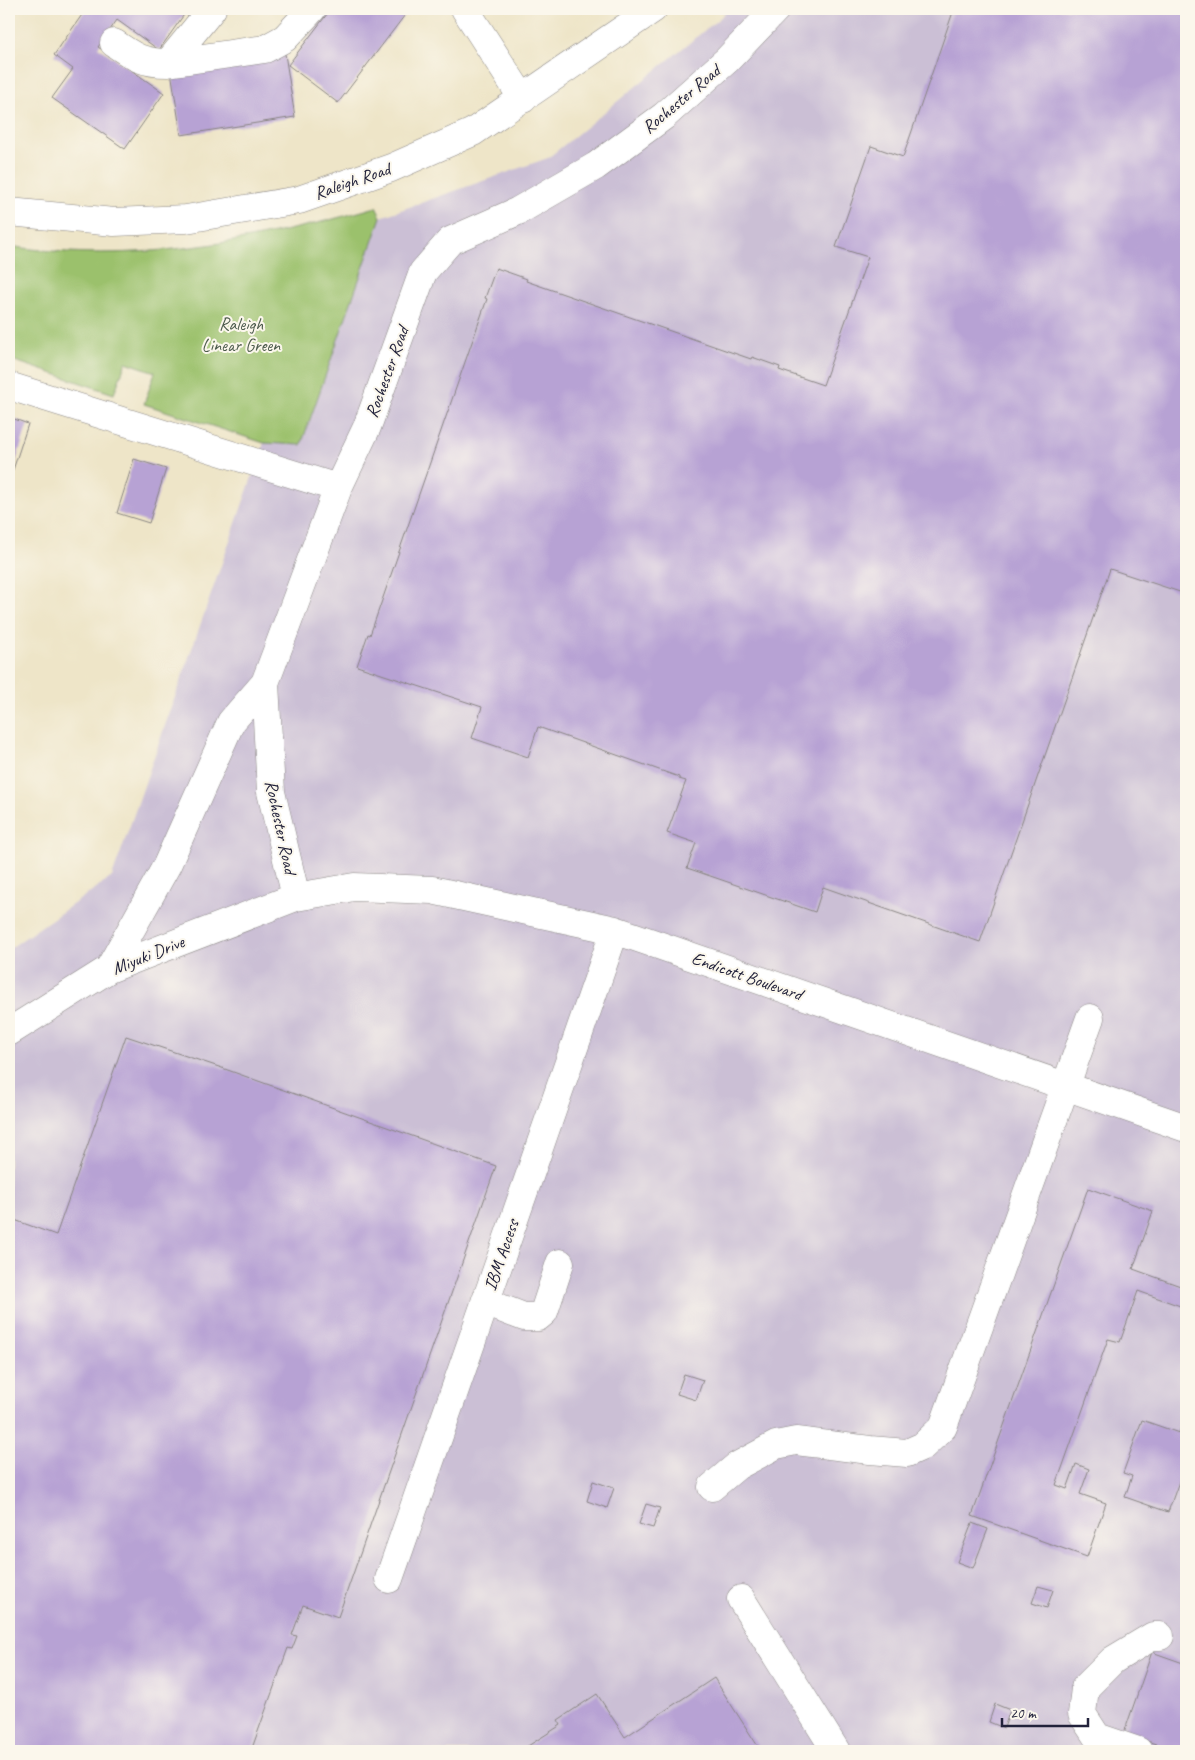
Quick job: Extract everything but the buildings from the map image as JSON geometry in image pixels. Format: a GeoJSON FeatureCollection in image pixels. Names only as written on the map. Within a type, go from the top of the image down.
{"type":"FeatureCollection","features":[{"type":"Feature","properties":{"kind":"street"},"geometry":{"type":"LineString","coordinates":[[168,63],[212,9]]}},
{"type":"Feature","properties":{"kind":"street"},"geometry":{"type":"LineString","coordinates":[[465,9],[523,99]]}},
{"type":"Feature","properties":{"kind":"street","name":"Raleigh Road"},"geometry":{"type":"LineString","coordinates":[[9,212],[51,218],[132,221],[186,219],[299,200],[392,168],[473,132],[653,9]]}},
{"type":"Feature","properties":{"kind":"street","name":"Rochester Road"},"geometry":{"type":"LineString","coordinates":[[296,897],[271,792],[264,683],[338,488],[368,427],[423,272],[450,241],[518,211],[596,166],[664,116],[727,60],[776,9]]}},
{"type":"Feature","properties":{"kind":"street"},"geometry":{"type":"LineString","coordinates":[[114,43],[134,57],[149,63],[168,63],[265,49],[285,38],[299,13]]}},
{"type":"Feature","properties":{"kind":"street"},"geometry":{"type":"LineString","coordinates":[[9,386],[338,488]]}},
{"type":"Feature","properties":{"kind":"street"},"geometry":{"type":"LineString","coordinates":[[109,969],[167,865],[231,722],[264,683]]}},
{"type":"Feature","properties":{"kind":"street","name":"Endicott Boulevard"},"geometry":{"type":"LineString","coordinates":[[296,897],[354,887],[432,890],[614,930],[1186,1128]]}},
{"type":"Feature","properties":{"kind":"street","name":"Miyuki Drive"},"geometry":{"type":"LineString","coordinates":[[9,1032],[109,969],[296,897]]}},
{"type":"Feature","properties":{"kind":"street","name":"IBM Access"},"geometry":{"type":"LineString","coordinates":[[389,1579],[614,930]]}},
{"type":"Feature","properties":{"kind":"street"},"geometry":{"type":"LineString","coordinates":[[712,1487],[736,1466],[776,1445],[796,1441],[870,1450],[908,1452],[923,1446],[933,1439],[943,1427],[1090,1018]]}},
{"type":"Feature","properties":{"kind":"street"},"geometry":{"type":"LineString","coordinates":[[485,1302],[524,1316],[538,1317],[544,1312],[560,1264]]}},
{"type":"Feature","properties":{"kind":"street"},"geometry":{"type":"LineString","coordinates":[[741,1598],[836,1751]]}},
{"type":"Feature","properties":{"kind":"street"},"geometry":{"type":"LineString","coordinates":[[1138,1751],[1097,1737],[1082,1714],[1085,1688],[1113,1660],[1153,1636],[1160,1636]]}},
{"type":"Feature","properties":{"kind":"shaded area"},"geometry":{"type":"Polygon","coordinates":[[[727,9],[1186,9],[1186,1751],[9,1751],[9,949],[112,877],[264,443],[301,445],[381,217],[548,158],[721,17],[727,9]]]}},
{"type":"Feature","properties":{"kind":"green space","name":"Raleigh Linear Green"},"geometry":{"type":"Polygon","coordinates":[[[376,207],[381,217],[301,445],[264,443],[144,404],[155,372],[126,362],[114,394],[9,359],[9,246],[55,251],[102,253],[194,247],[286,231],[376,207]]]}}]}
